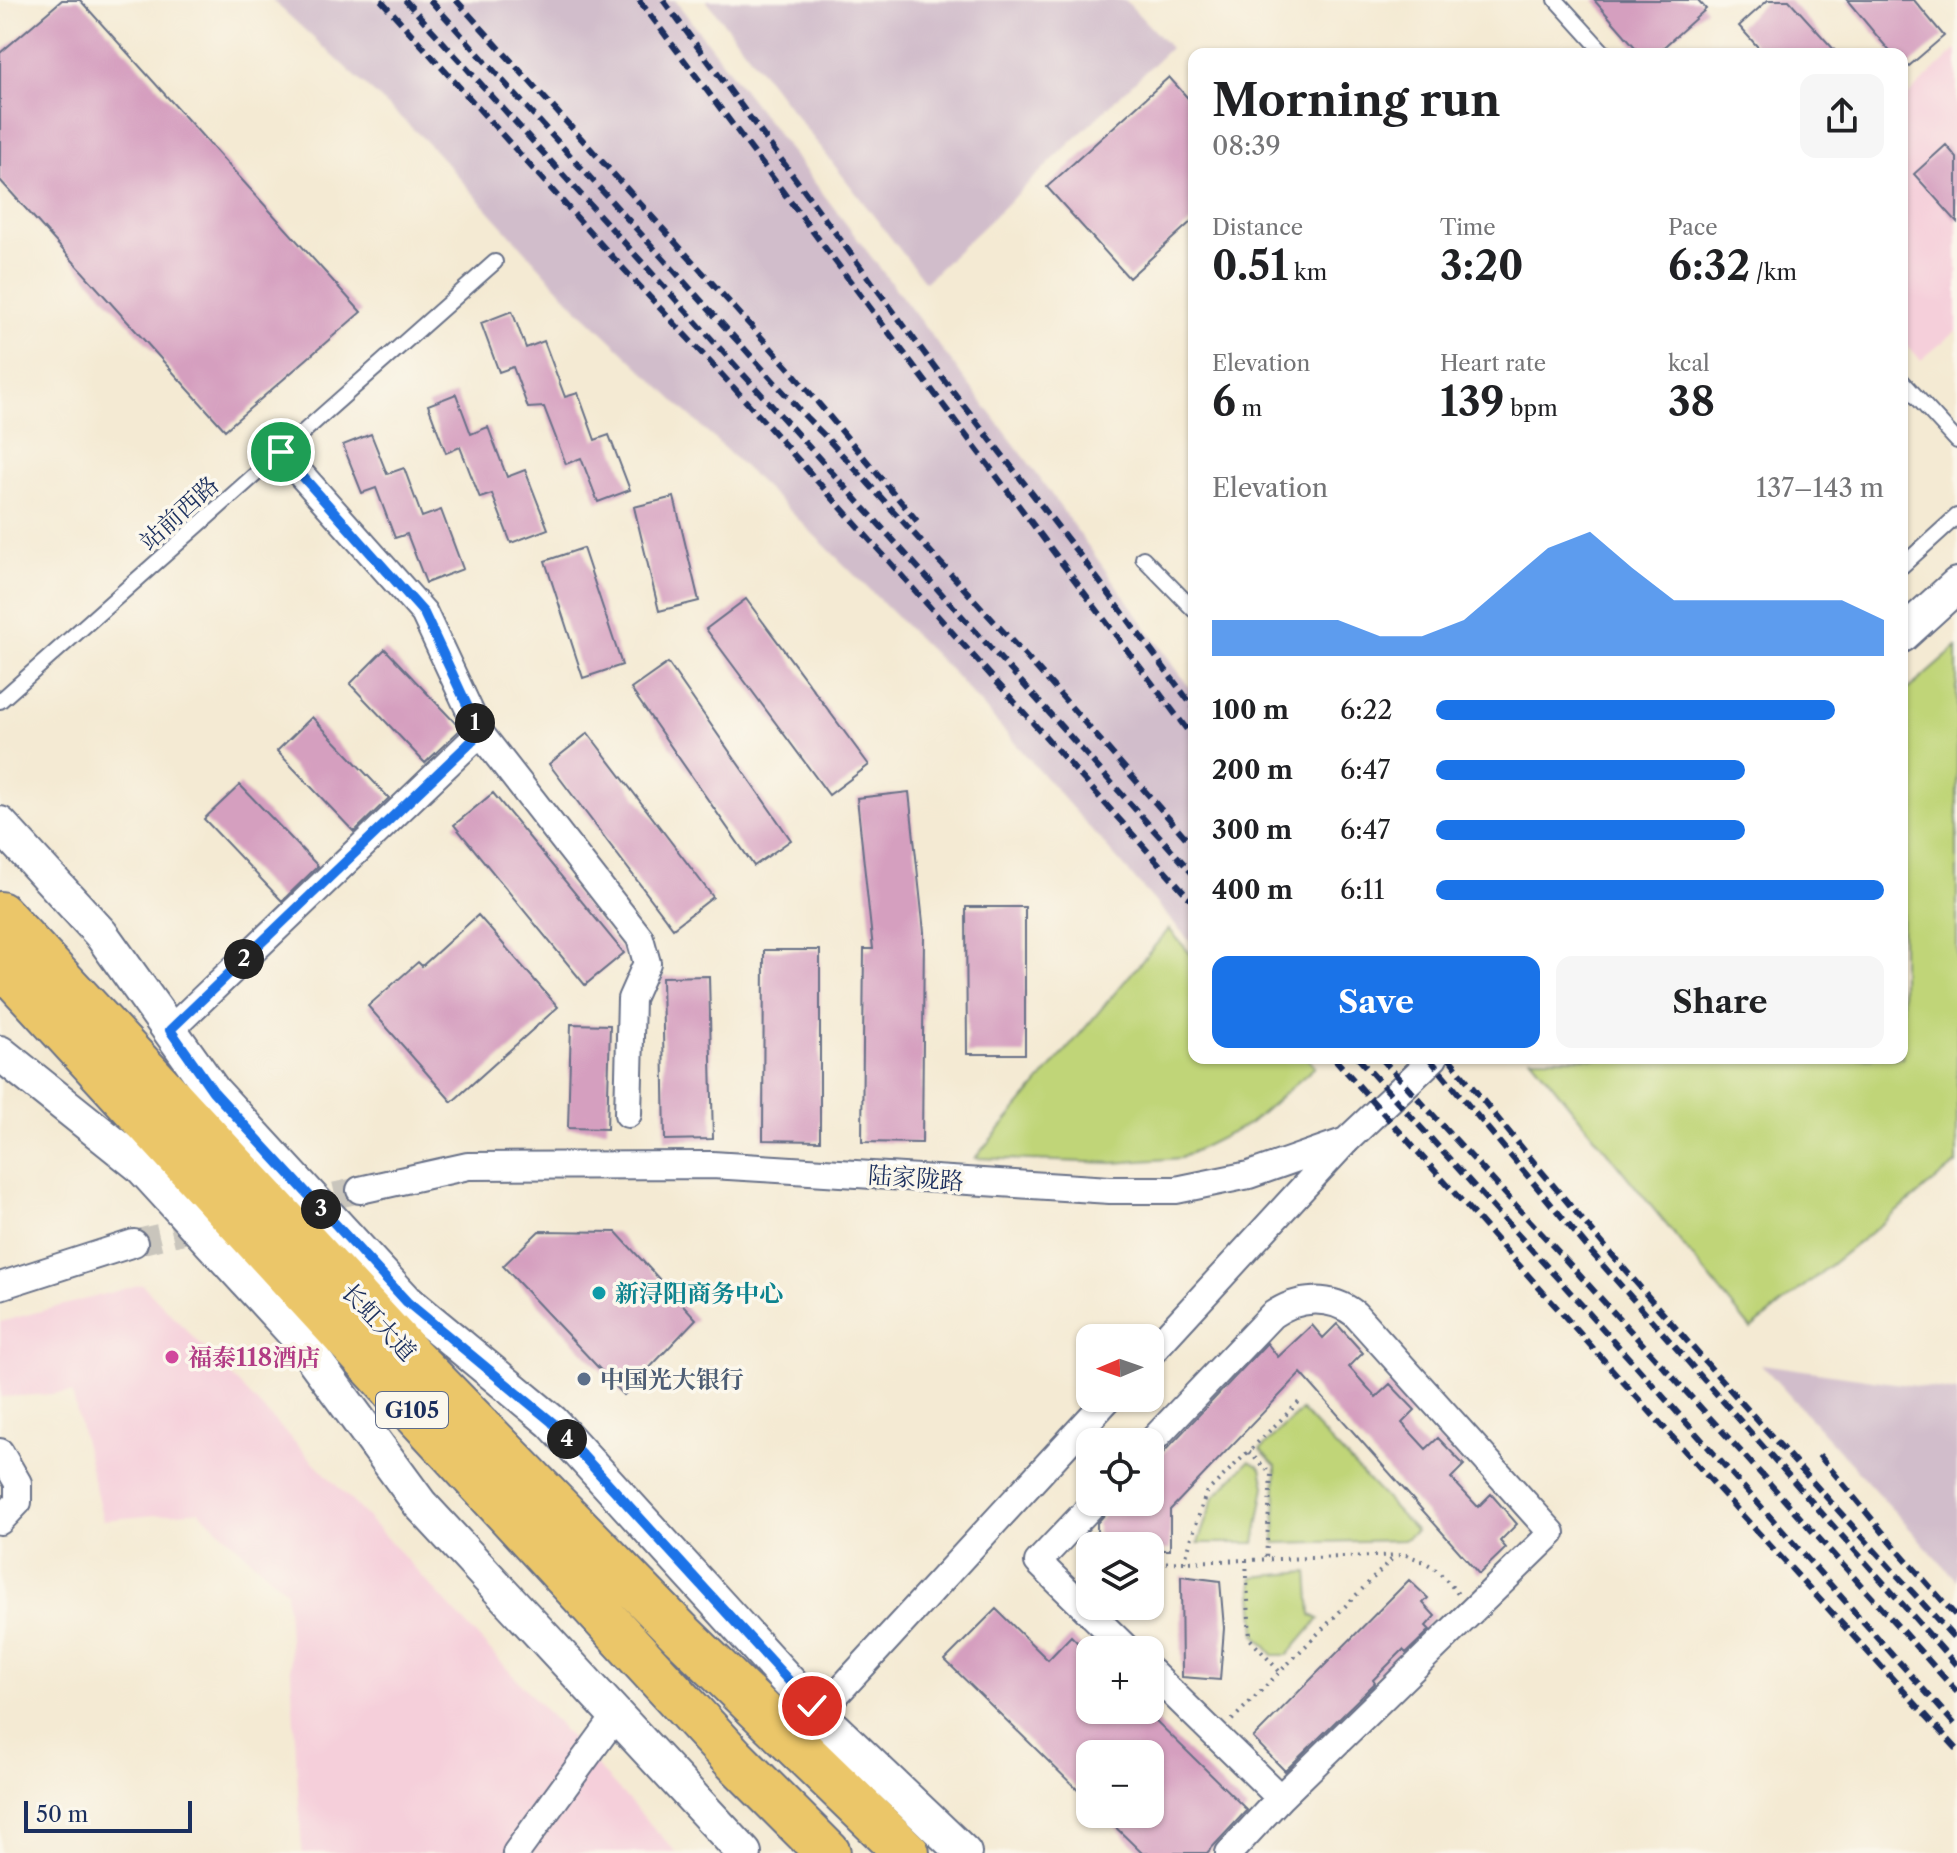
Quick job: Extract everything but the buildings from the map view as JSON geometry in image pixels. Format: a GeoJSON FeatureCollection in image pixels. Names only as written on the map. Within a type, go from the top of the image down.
{"type":"FeatureCollection","features":[{"type":"Feature","properties":{"kind":"highway","name":"长虹大道"},"geometry":{"type":"LineString","coordinates":[[0,914],[420,1366],[680,1633],[907,1853]]}},
{"type":"Feature","properties":{"kind":"highway","name":"长虹大道"},"geometry":{"type":"LineString","coordinates":[[0,962],[733,1758],[828,1853]]}},
{"type":"Feature","properties":{"kind":"street"},"geometry":{"type":"LineString","coordinates":[[281,452],[424,613],[480,733],[640,938],[647,963],[631,999],[628,1114]]}},
{"type":"Feature","properties":{"kind":"street"},"geometry":{"type":"LineString","coordinates":[[1908,630],[1957,585]]}},
{"type":"Feature","properties":{"kind":"street"},"geometry":{"type":"LineString","coordinates":[[170,1030],[480,733]]}},
{"type":"Feature","properties":{"kind":"street"},"geometry":{"type":"LineString","coordinates":[[0,824],[101,934],[213,1091],[407,1302],[552,1422],[818,1714],[964,1853]]}},
{"type":"Feature","properties":{"kind":"street"},"geometry":{"type":"LineString","coordinates":[[0,1053],[141,1166],[296,1335],[420,1504],[744,1853]]}},
{"type":"Feature","properties":{"kind":"street","name":"陆家陇路"},"geometry":{"type":"LineString","coordinates":[[360,1190],[468,1166],[712,1165],[1110,1190],[1176,1190],[1249,1175],[1346,1141],[1428,1064]]}},
{"type":"Feature","properties":{"kind":"street"},"geometry":{"type":"LineString","coordinates":[[1164,1339],[1346,1141]]}},
{"type":"Feature","properties":{"kind":"street"},"geometry":{"type":"LineString","coordinates":[[0,1286],[134,1243]]}},
{"type":"Feature","properties":{"kind":"street"},"geometry":{"type":"LineString","coordinates":[[1164,1428],[1272,1315],[1281,1308],[1307,1301],[1326,1301],[1355,1314],[1552,1533],[1280,1798],[1229,1853]]}},
{"type":"Feature","properties":{"kind":"street"},"geometry":{"type":"LineString","coordinates":[[818,1714],[1096,1412]]}},
{"type":"Feature","properties":{"kind":"street"},"geometry":{"type":"LineString","coordinates":[[0,1452],[18,1483],[18,1502],[0,1521]]}},
{"type":"Feature","properties":{"kind":"street"},"geometry":{"type":"LineString","coordinates":[[1082,1516],[1038,1562],[1114,1636]]}},
{"type":"Feature","properties":{"kind":"street"},"geometry":{"type":"LineString","coordinates":[[1164,1685],[1280,1798]]}},
{"type":"Feature","properties":{"kind":"street"},"geometry":{"type":"LineString","coordinates":[[516,1853],[616,1716]]}},
{"type":"Feature","properties":{"kind":"lane"},"geometry":{"type":"LineString","coordinates":[[1556,0],[1600,48]]}},
{"type":"Feature","properties":{"kind":"lane","name":"站前西路"},"geometry":{"type":"LineString","coordinates":[[0,701],[495,262]]}},
{"type":"Feature","properties":{"kind":"lane"},"geometry":{"type":"LineString","coordinates":[[1908,388],[1957,441]]}},
{"type":"Feature","properties":{"kind":"lane"},"geometry":{"type":"LineString","coordinates":[[1908,561],[1957,516]]}},
{"type":"Feature","properties":{"kind":"lane"},"geometry":{"type":"LineString","coordinates":[[1143,558],[1188,604]]}},
{"type":"Feature","properties":{"kind":"path"},"geometry":{"type":"LineString","coordinates":[[1184,1562],[1206,1493],[1300,1401]]}},
{"type":"Feature","properties":{"kind":"path"},"geometry":{"type":"LineString","coordinates":[[1249,1452],[1271,1474],[1266,1559]]}},
{"type":"Feature","properties":{"kind":"path"},"geometry":{"type":"LineString","coordinates":[[1164,1563],[1406,1555],[1425,1561],[1442,1574],[1472,1612]]}},
{"type":"Feature","properties":{"kind":"path"},"geometry":{"type":"LineString","coordinates":[[1216,1736],[1395,1556]]}},
{"type":"Feature","properties":{"kind":"path"},"geometry":{"type":"LineString","coordinates":[[1246,1560],[1250,1639],[1280,1672]]}},
{"type":"Feature","properties":{"kind":"shaded area"},"geometry":{"type":"Polygon","coordinates":[[[272,0],[675,0],[1028,462],[1188,686],[1188,939],[954,674],[789,510],[573,304],[425,140],[272,0]]]}},
{"type":"Feature","properties":{"kind":"shaded area"},"geometry":{"type":"Polygon","coordinates":[[[706,0],[1125,0],[1170,48],[925,282],[706,0]]]}},
{"type":"Feature","properties":{"kind":"shaded area"},"geometry":{"type":"Polygon","coordinates":[[[1957,49],[1957,330],[1921,360],[1908,347],[1908,95],[1957,49]]]}},
{"type":"Feature","properties":{"kind":"shaded area"},"geometry":{"type":"Polygon","coordinates":[[[142,1284],[369,1519],[677,1853],[302,1853],[286,1591],[199,1511],[103,1520],[72,1393],[0,1397],[0,1322],[142,1284]]]}},
{"type":"Feature","properties":{"kind":"shaded area"},"geometry":{"type":"Polygon","coordinates":[[[1761,1364],[1957,1392],[1957,1581],[1761,1364]]]}},
{"type":"Feature","properties":{"kind":"green space"},"geometry":{"type":"Polygon","coordinates":[[[1957,647],[1957,1163],[1751,1329],[1536,1064],[1908,1064],[1908,690],[1957,647]]]}},
{"type":"Feature","properties":{"kind":"green space"},"geometry":{"type":"Polygon","coordinates":[[[1169,929],[1188,951],[1188,1064],[1312,1064],[1315,1067],[1249,1124],[1181,1158],[1113,1163],[975,1158],[1169,929]]]}},
{"type":"Feature","properties":{"kind":"green space"},"geometry":{"type":"Polygon","coordinates":[[[1301,1410],[1416,1531],[1404,1540],[1275,1543],[1276,1466],[1260,1450],[1301,1410]]]}},
{"type":"Feature","properties":{"kind":"green space"},"geometry":{"type":"Polygon","coordinates":[[[1249,1461],[1261,1468],[1265,1486],[1255,1543],[1198,1543],[1214,1497],[1249,1461]]]}},
{"type":"Feature","properties":{"kind":"green space"},"geometry":{"type":"Polygon","coordinates":[[[1308,1572],[1311,1615],[1319,1619],[1288,1655],[1273,1655],[1256,1635],[1252,1577],[1308,1572]]]}},
{"type":"Feature","properties":{"kind":"tunnel"},"geometry":{"type":"LineString","coordinates":[[297,1204],[360,1190]]}},
{"type":"Feature","properties":{"kind":"tunnel"},"geometry":{"type":"LineString","coordinates":[[134,1243],[212,1224]]}},
{"type":"Feature","properties":{"kind":"railway"},"geometry":{"type":"LineString","coordinates":[[381,0],[735,389],[1188,896]]}},
{"type":"Feature","properties":{"kind":"railway"},"geometry":{"type":"LineString","coordinates":[[405,0],[1188,868]]}},
{"type":"Feature","properties":{"kind":"railway"},"geometry":{"type":"LineString","coordinates":[[430,0],[1051,684],[1188,840]]}},
{"type":"Feature","properties":{"kind":"railway"},"geometry":{"type":"LineString","coordinates":[[456,0],[788,367],[917,521]]}},
{"type":"Feature","properties":{"kind":"railway"},"geometry":{"type":"LineString","coordinates":[[639,0],[1188,731]]}},
{"type":"Feature","properties":{"kind":"railway"},"geometry":{"type":"LineString","coordinates":[[663,0],[945,381],[1188,700]]}},
{"type":"Feature","properties":{"kind":"railway"},"geometry":{"type":"LineString","coordinates":[[1339,1064],[1743,1516],[1957,1749]]}},
{"type":"Feature","properties":{"kind":"railway"},"geometry":{"type":"LineString","coordinates":[[1363,1064],[1957,1727]]}},
{"type":"Feature","properties":{"kind":"railway"},"geometry":{"type":"LineString","coordinates":[[1386,1064],[1957,1692]]}},
{"type":"Feature","properties":{"kind":"railway"},"geometry":{"type":"LineString","coordinates":[[1434,1064],[1592,1253],[1957,1666]]}},
{"type":"Feature","properties":{"kind":"railway"},"geometry":{"type":"LineString","coordinates":[[1454,1064],[1635,1281],[1957,1641]]}},
{"type":"Feature","properties":{"kind":"railway"},"geometry":{"type":"LineString","coordinates":[[1819,1455],[1957,1617]]}},
{"type":"Feature","properties":{"kind":"place","name":"新浔阳商务中心"},"geometry":{"type":"Point","coordinates":[599,1293]}},
{"type":"Feature","properties":{"kind":"place","name":"福泰118酒店"},"geometry":{"type":"Point","coordinates":[172,1357]}},
{"type":"Feature","properties":{"kind":"place","name":"中国光大银行"},"geometry":{"type":"Point","coordinates":[584,1379]}},
{"type":"Feature","properties":{"kind":"route"},"geometry":{"type":"LineString","coordinates":[[281,452],[424,613],[480,733],[170,1030],[213,1091],[407,1302],[552,1422],[812,1706]]}}]}
